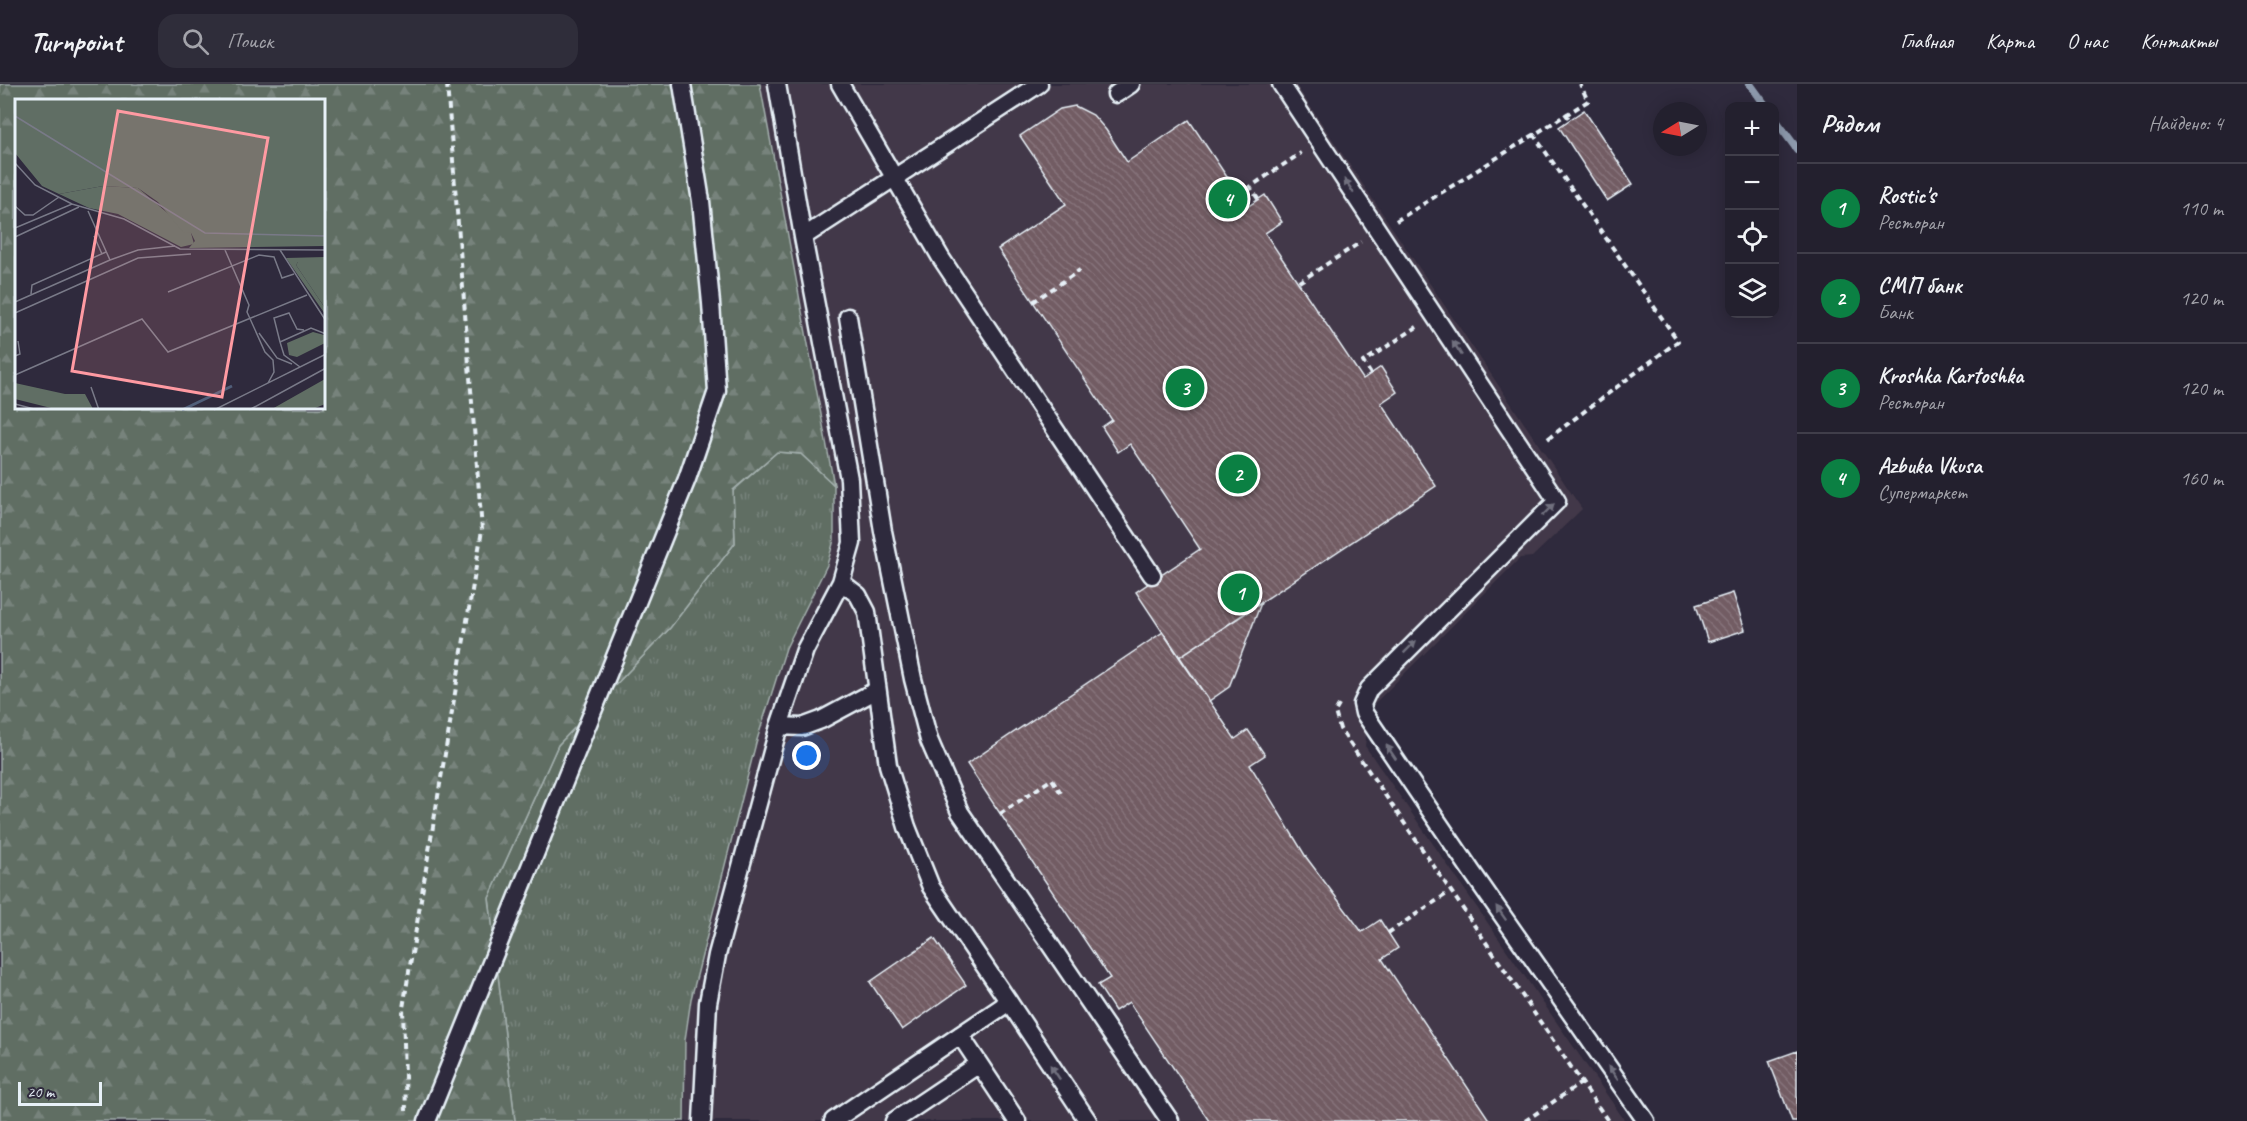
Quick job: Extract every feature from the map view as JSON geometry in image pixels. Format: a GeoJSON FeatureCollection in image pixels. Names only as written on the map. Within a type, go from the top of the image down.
{"type":"FeatureCollection","features":[{"type":"Feature","properties":{"kind":"lane"},"geometry":{"type":"LineString","coordinates":[[427,1121],[687,479],[717,391],[701,201],[682,84]]}},
{"type":"Feature","properties":{"kind":"lane"},"geometry":{"type":"LineString","coordinates":[[702,1121],[708,1003],[717,955],[779,726],[805,650],[841,582],[852,543],[849,479],[803,237],[777,84]]}},
{"type":"Feature","properties":{"kind":"lane"},"geometry":{"type":"LineString","coordinates":[[840,84],[941,258],[1152,575]]}},
{"type":"Feature","properties":{"kind":"lane"},"geometry":{"type":"LineString","coordinates":[[803,237],[1039,84]]}},
{"type":"Feature","properties":{"kind":"lane"},"geometry":{"type":"LineString","coordinates":[[1116,94],[1131,84]]}},
{"type":"Feature","properties":{"kind":"lane"},"geometry":{"type":"LineString","coordinates":[[1281,84],[1557,501],[1369,689],[1362,704],[1369,721],[1646,1121]]}},
{"type":"Feature","properties":{"kind":"lane"},"geometry":{"type":"LineString","coordinates":[[848,317],[883,531],[913,679],[929,740],[960,812],[1170,1121]]}},
{"type":"Feature","properties":{"kind":"lane"},"geometry":{"type":"LineString","coordinates":[[841,582],[858,595],[867,612],[888,765],[907,827],[931,887],[1088,1121]]}},
{"type":"Feature","properties":{"kind":"lane"},"geometry":{"type":"LineString","coordinates":[[779,726],[802,727],[821,720],[877,690]]}},
{"type":"Feature","properties":{"kind":"lane"},"geometry":{"type":"LineString","coordinates":[[833,1121],[1009,1002]]}},
{"type":"Feature","properties":{"kind":"lane"},"geometry":{"type":"LineString","coordinates":[[960,1035],[1017,1121]]}},
{"type":"Feature","properties":{"kind":"lane"},"geometry":{"type":"LineString","coordinates":[[894,1121],[979,1064]]}},
{"type":"Feature","properties":{"kind":"path"},"geometry":{"type":"LineString","coordinates":[[406,1121],[403,1008],[482,530],[447,84]]}},
{"type":"Feature","properties":{"kind":"path"},"geometry":{"type":"LineString","coordinates":[[1299,282],[1565,113],[1588,101],[1580,84]]}},
{"type":"Feature","properties":{"kind":"path"},"geometry":{"type":"LineString","coordinates":[[1565,113],[1570,120]]}},
{"type":"Feature","properties":{"kind":"path"},"geometry":{"type":"LineString","coordinates":[[1527,454],[1678,341],[1533,134]]}},
{"type":"Feature","properties":{"kind":"path"},"geometry":{"type":"LineString","coordinates":[[1258,199],[1250,187],[1295,157]]}},
{"type":"Feature","properties":{"kind":"path"},"geometry":{"type":"LineString","coordinates":[[1033,302],[1080,270]]}},
{"type":"Feature","properties":{"kind":"path"},"geometry":{"type":"LineString","coordinates":[[1371,374],[1363,362],[1414,328]]}},
{"type":"Feature","properties":{"kind":"path"},"geometry":{"type":"LineString","coordinates":[[1000,814],[1052,779],[1061,793]]}},
{"type":"Feature","properties":{"kind":"path"},"geometry":{"type":"LineString","coordinates":[[1389,933],[1451,891]]}},
{"type":"Feature","properties":{"kind":"path"},"geometry":{"type":"LineString","coordinates":[[1524,1121],[1581,1083]]}},
{"type":"Feature","properties":{"kind":"shaded area"},"geometry":{"type":"Polygon","coordinates":[[[760,84],[1295,84],[1582,509],[1532,557],[1520,558],[1369,709],[1365,746],[1625,1121],[684,1121],[685,1040],[691,999],[756,743],[786,648],[827,565],[834,540],[834,484],[760,84]]]}},
{"type":"Feature","properties":{"kind":"green space"},"geometry":{"type":"Polygon","coordinates":[[[0,84],[760,84],[834,485],[801,454],[777,452],[733,490],[735,543],[670,628],[558,745],[489,898],[515,1121],[0,1121],[0,84]]]}},
{"type":"Feature","properties":{"kind":"green space"},"geometry":{"type":"Polygon","coordinates":[[[777,452],[801,454],[834,485],[834,540],[827,565],[786,648],[756,743],[691,999],[685,1040],[684,1121],[515,1121],[489,898],[558,745],[670,628],[735,543],[733,491],[777,452]]]}},
{"type":"Feature","properties":{"kind":"building"},"geometry":{"type":"Polygon","coordinates":[[[1075,106],[1093,115],[1127,162],[1189,120],[1247,207],[1265,195],[1282,222],[1265,233],[1363,379],[1381,367],[1397,392],[1381,403],[1436,486],[1179,657],[1136,592],[1200,549],[1130,444],[1118,452],[1102,427],[1112,420],[998,249],[1066,204],[1020,136],[1060,109],[1075,106]]]}},
{"type":"Feature","properties":{"kind":"building"},"geometry":{"type":"Polygon","coordinates":[[[1584,110],[1633,184],[1607,201],[1559,127],[1584,110]]]}},
{"type":"Feature","properties":{"kind":"building"},"geometry":{"type":"Polygon","coordinates":[[[1733,593],[1745,630],[1708,642],[1696,605],[1733,593]]]}},
{"type":"Feature","properties":{"kind":"building"},"geometry":{"type":"Polygon","coordinates":[[[1261,603],[1229,687],[1209,701],[1179,657],[1261,603]]]}},
{"type":"Feature","properties":{"kind":"building"},"geometry":{"type":"Polygon","coordinates":[[[1163,632],[1235,739],[1248,730],[1265,755],[1250,765],[1306,857],[1362,932],[1380,920],[1398,948],[1382,959],[1490,1121],[1209,1121],[1129,1002],[1115,1011],[1098,985],[1110,978],[967,764],[1163,632]]]}},
{"type":"Feature","properties":{"kind":"building"},"geometry":{"type":"Polygon","coordinates":[[[934,938],[966,985],[902,1030],[870,982],[934,938]]]}},
{"type":"Feature","properties":{"kind":"building"},"geometry":{"type":"Polygon","coordinates":[[[1797,1051],[1797,1121],[1792,1121],[1769,1061],[1797,1051]]]}},
{"type":"Feature","properties":{"kind":"waterway"},"geometry":{"type":"LineString","coordinates":[[1750,84],[1763,102]]}},
{"type":"Feature","properties":{"kind":"waterway"},"geometry":{"type":"LineString","coordinates":[[1779,125],[1797,149]]}},
{"type":"Feature","properties":{"kind":"place","name":"Azbuka Vkusa"},"geometry":{"type":"Point","coordinates":[1228,199]}},
{"type":"Feature","properties":{"kind":"place","name":"Kroshka Kartoshka"},"geometry":{"type":"Point","coordinates":[1185,388]}},
{"type":"Feature","properties":{"kind":"place","name":"СМП банк"},"geometry":{"type":"Point","coordinates":[1238,474]}},
{"type":"Feature","properties":{"kind":"place","name":"Rostic's"},"geometry":{"type":"Point","coordinates":[1240,593]}}]}
